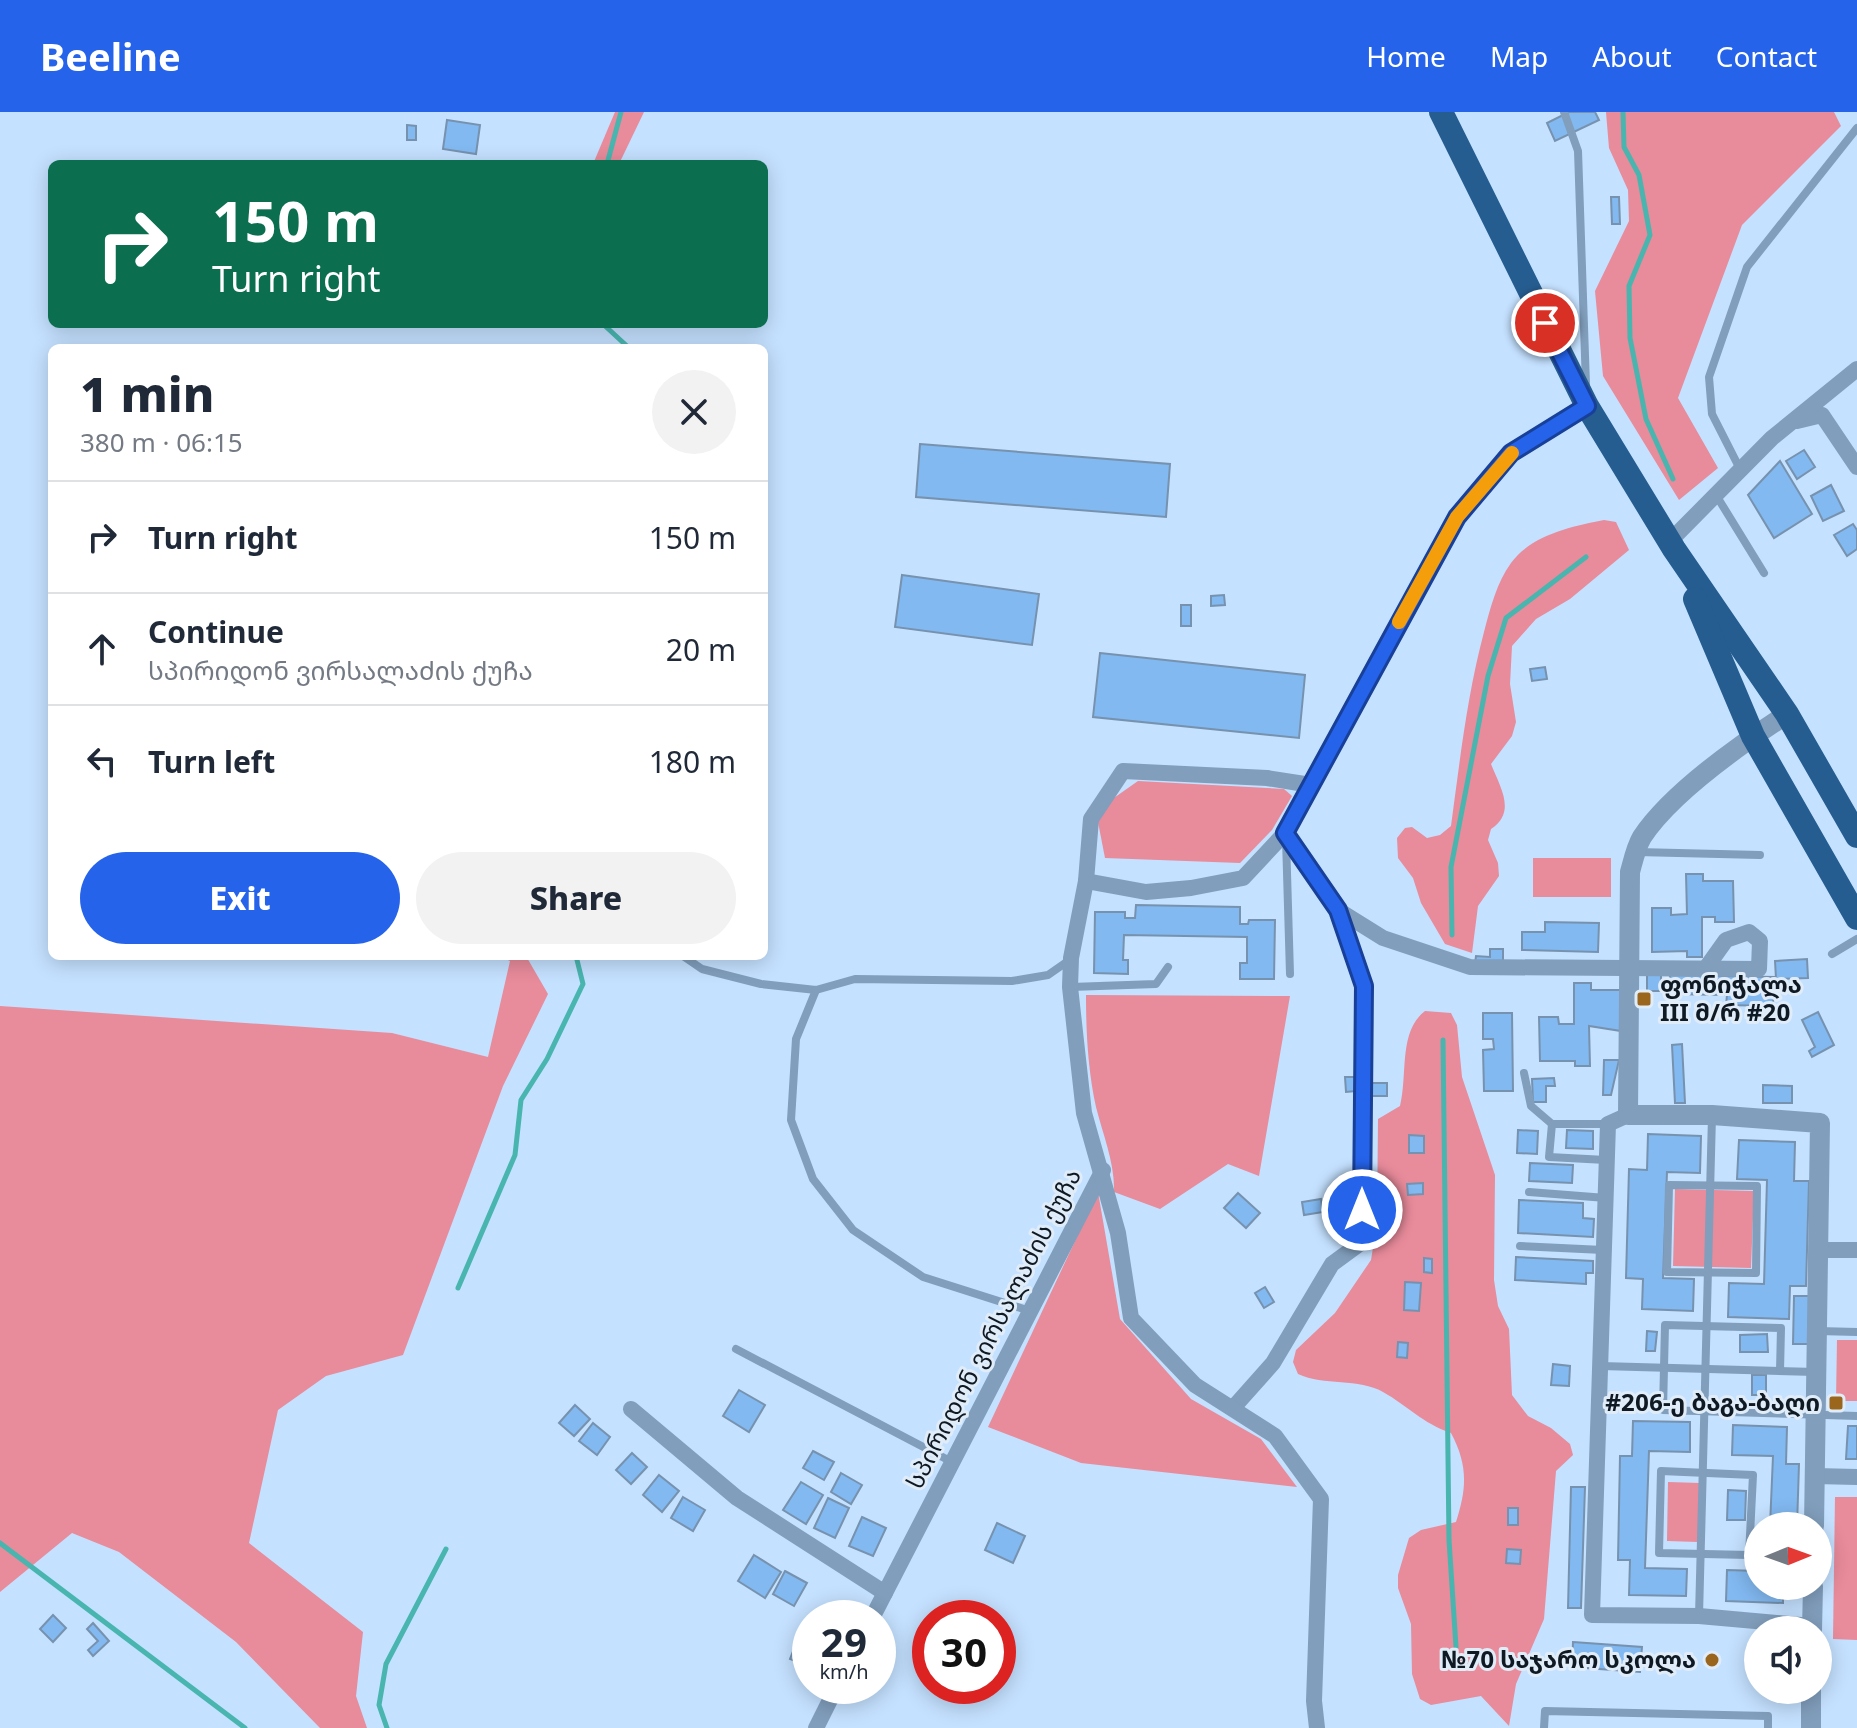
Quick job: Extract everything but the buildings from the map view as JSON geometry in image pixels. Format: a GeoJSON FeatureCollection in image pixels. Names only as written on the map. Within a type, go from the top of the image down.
{"type":"FeatureCollection","features":[{"type":"Feature","properties":{"kind":"highway"},"geometry":{"type":"LineString","coordinates":[[1441,112],[1587,406],[1672,545],[1787,714],[1857,836]]}},
{"type":"Feature","properties":{"kind":"highway"},"geometry":{"type":"LineString","coordinates":[[1672,545],[1753,736],[1857,918]]}},
{"type":"Feature","properties":{"kind":"street"},"geometry":{"type":"LineString","coordinates":[[1672,545],[1716,495],[1788,425],[1857,369]]}},
{"type":"Feature","properties":{"kind":"street"},"geometry":{"type":"LineString","coordinates":[[1086,881],[1146,892],[1191,888],[1243,878],[1285,833],[1457,517],[1511,453],[1587,406]]}},
{"type":"Feature","properties":{"kind":"street"},"geometry":{"type":"LineString","coordinates":[[1788,425],[1809,416],[1822,415],[1857,467]]}},
{"type":"Feature","properties":{"kind":"street"},"geometry":{"type":"LineString","coordinates":[[1628,1115],[1630,872],[1636,852],[1662,810],[1753,736],[1787,714]]}},
{"type":"Feature","properties":{"kind":"street","name":"სპირიდონ ვირსალაძის ქუჩა"},"geometry":{"type":"LineString","coordinates":[[881,1600],[1103,1170],[1084,1113],[1070,987],[1071,958],[1086,881],[1091,819],[1123,771],[1267,778],[1311,785]]}},
{"type":"Feature","properties":{"kind":"street"},"geometry":{"type":"LineString","coordinates":[[1233,1408],[1273,1363],[1332,1264],[1362,1242],[1364,986],[1338,910],[1285,833]]}},
{"type":"Feature","properties":{"kind":"street"},"geometry":{"type":"LineString","coordinates":[[1338,910],[1383,938],[1470,967],[1706,968]]}},
{"type":"Feature","properties":{"kind":"street"},"geometry":{"type":"LineString","coordinates":[[1744,1621],[1699,1616],[1592,1615],[1608,1124],[1628,1115],[1712,1115],[1820,1123],[1814,1512]]}},
{"type":"Feature","properties":{"kind":"street"},"geometry":{"type":"LineString","coordinates":[[1103,1170],[1118,1233],[1131,1318],[1195,1385],[1275,1436],[1321,1499],[1314,1701],[1317,1728]]}},
{"type":"Feature","properties":{"kind":"street"},"geometry":{"type":"LineString","coordinates":[[1818,1250],[1857,1250]]}},
{"type":"Feature","properties":{"kind":"street"},"geometry":{"type":"LineString","coordinates":[[631,1409],[737,1498],[885,1593]]}},
{"type":"Feature","properties":{"kind":"street"},"geometry":{"type":"LineString","coordinates":[[1815,1476],[1857,1477]]}},
{"type":"Feature","properties":{"kind":"street"},"geometry":{"type":"LineString","coordinates":[[816,1728],[828,1704]]}},
{"type":"Feature","properties":{"kind":"street"},"geometry":{"type":"LineString","coordinates":[[1811,1704],[1811,1728]]}},
{"type":"Feature","properties":{"kind":"lane"},"geometry":{"type":"LineString","coordinates":[[1564,112],[1578,151],[1587,406]]}},
{"type":"Feature","properties":{"kind":"lane"},"geometry":{"type":"LineString","coordinates":[[1741,471],[1712,414],[1709,377],[1747,267],[1857,128]]}},
{"type":"Feature","properties":{"kind":"lane"},"geometry":{"type":"LineString","coordinates":[[1716,495],[1764,573]]}},
{"type":"Feature","properties":{"kind":"lane"},"geometry":{"type":"LineString","coordinates":[[1285,833],[1290,974]]}},
{"type":"Feature","properties":{"kind":"lane"},"geometry":{"type":"LineString","coordinates":[[1636,852],[1760,855]]}},
{"type":"Feature","properties":{"kind":"lane"},"geometry":{"type":"LineString","coordinates":[[1832,954],[1857,939]]}},
{"type":"Feature","properties":{"kind":"lane"},"geometry":{"type":"LineString","coordinates":[[689,960],[702,969],[761,984],[816,990],[855,979],[1012,981],[1048,975],[1071,958]]}},
{"type":"Feature","properties":{"kind":"lane"},"geometry":{"type":"LineString","coordinates":[[1070,987],[1156,984],[1168,967]]}},
{"type":"Feature","properties":{"kind":"lane"},"geometry":{"type":"LineString","coordinates":[[816,990],[796,1039],[791,1120],[813,1179],[853,1230],[923,1277],[1030,1311]]}},
{"type":"Feature","properties":{"kind":"lane"},"geometry":{"type":"LineString","coordinates":[[1524,1073],[1531,1106],[1552,1124],[1608,1124]]}},
{"type":"Feature","properties":{"kind":"lane"},"geometry":{"type":"LineString","coordinates":[[1699,1616],[1712,1115]]}},
{"type":"Feature","properties":{"kind":"lane"},"geometry":{"type":"LineString","coordinates":[[1552,1124],[1549,1157],[1607,1160]]}},
{"type":"Feature","properties":{"kind":"lane"},"geometry":{"type":"LineString","coordinates":[[1669,1185],[1757,1186],[1756,1273],[1708,1273],[1667,1272],[1669,1185]]}},
{"type":"Feature","properties":{"kind":"lane"},"geometry":{"type":"LineString","coordinates":[[1529,1192],[1606,1198]]}},
{"type":"Feature","properties":{"kind":"lane"},"geometry":{"type":"LineString","coordinates":[[1520,1246],[1604,1250]]}},
{"type":"Feature","properties":{"kind":"lane"},"geometry":{"type":"LineString","coordinates":[[1780,1371],[1781,1328],[1665,1325],[1663,1410],[1857,1416]]}},
{"type":"Feature","properties":{"kind":"lane"},"geometry":{"type":"LineString","coordinates":[[1817,1331],[1857,1332]]}},
{"type":"Feature","properties":{"kind":"lane"},"geometry":{"type":"LineString","coordinates":[[736,1349],[952,1462]]}},
{"type":"Feature","properties":{"kind":"lane"},"geometry":{"type":"LineString","coordinates":[[1600,1366],[1816,1372]]}},
{"type":"Feature","properties":{"kind":"lane"},"geometry":{"type":"LineString","coordinates":[[1661,1471],[1753,1475],[1749,1555],[1701,1554],[1659,1553],[1661,1471]]}},
{"type":"Feature","properties":{"kind":"lane"},"geometry":{"type":"LineString","coordinates":[[1544,1728],[1545,1711],[1768,1716],[1768,1728]]}},
{"type":"Feature","properties":{"kind":"shaded area"},"geometry":{"type":"Polygon","coordinates":[[[615,112],[644,112],[621,160],[595,160],[615,112]]]}},
{"type":"Feature","properties":{"kind":"shaded area"},"geometry":{"type":"Polygon","coordinates":[[[1606,112],[1834,112],[1841,126],[1742,225],[1678,398],[1718,468],[1679,500],[1603,376],[1595,291],[1629,221],[1628,190],[1609,148],[1606,112]]]}},
{"type":"Feature","properties":{"kind":"shaded area"},"geometry":{"type":"Polygon","coordinates":[[[1604,520],[1616,522],[1629,550],[1570,599],[1536,619],[1512,646],[1510,684],[1516,722],[1512,736],[1491,764],[1502,790],[1505,807],[1488,840],[1498,863],[1499,876],[1478,906],[1472,953],[1445,944],[1421,903],[1413,878],[1398,858],[1397,838],[1405,828],[1412,827],[1427,838],[1440,835],[1451,826],[1464,728],[1478,656],[1491,605],[1506,570],[1519,553],[1541,539],[1604,520]]]}},
{"type":"Feature","properties":{"kind":"shaded area"},"geometry":{"type":"Polygon","coordinates":[[[1138,781],[1284,789],[1292,796],[1272,830],[1240,863],[1105,858],[1098,822],[1111,800],[1138,781]]]}},
{"type":"Feature","properties":{"kind":"shaded area"},"geometry":{"type":"Polygon","coordinates":[[[1533,858],[1611,858],[1611,897],[1533,897],[1533,858]]]}},
{"type":"Feature","properties":{"kind":"shaded area"},"geometry":{"type":"Polygon","coordinates":[[[508,960],[528,960],[548,994],[503,1086],[403,1355],[326,1376],[278,1410],[249,1543],[363,1632],[356,1696],[367,1728],[320,1728],[236,1642],[119,1552],[72,1533],[0,1592],[0,1006],[392,1033],[488,1057],[508,960]]]}},
{"type":"Feature","properties":{"kind":"shaded area"},"geometry":{"type":"Polygon","coordinates":[[[1086,995],[1290,996],[1259,1176],[1228,1164],[1160,1209],[1114,1192],[1111,1160],[1091,1079],[1086,995]]]}},
{"type":"Feature","properties":{"kind":"shaded area"},"geometry":{"type":"Polygon","coordinates":[[[1425,1011],[1451,1013],[1457,1025],[1462,1077],[1495,1175],[1494,1280],[1498,1306],[1509,1329],[1512,1395],[1528,1416],[1551,1428],[1570,1444],[1573,1455],[1556,1471],[1544,1619],[1516,1684],[1509,1726],[1481,1696],[1431,1705],[1420,1699],[1412,1674],[1411,1624],[1398,1588],[1398,1575],[1409,1538],[1421,1530],[1456,1522],[1464,1477],[1451,1433],[1383,1392],[1363,1385],[1308,1378],[1298,1374],[1293,1362],[1296,1350],[1335,1313],[1371,1260],[1377,1223],[1378,1119],[1400,1106],[1407,1042],[1411,1030],[1425,1011]]]}},
{"type":"Feature","properties":{"kind":"shaded area"},"geometry":{"type":"Polygon","coordinates":[[[1675,1189],[1754,1191],[1751,1268],[1673,1266],[1675,1189]]]}},
{"type":"Feature","properties":{"kind":"shaded area"},"geometry":{"type":"Polygon","coordinates":[[[1098,1192],[1120,1319],[1191,1399],[1261,1439],[1297,1487],[1081,1463],[988,1427],[1098,1192]]]}},
{"type":"Feature","properties":{"kind":"shaded area"},"geometry":{"type":"Polygon","coordinates":[[[1837,1340],[1857,1340],[1857,1401],[1836,1401],[1837,1340]]]}},
{"type":"Feature","properties":{"kind":"shaded area"},"geometry":{"type":"Polygon","coordinates":[[[1668,1482],[1700,1483],[1698,1542],[1667,1541],[1668,1482]]]}},
{"type":"Feature","properties":{"kind":"shaded area"},"geometry":{"type":"Polygon","coordinates":[[[1835,1497],[1857,1497],[1857,1640],[1833,1639],[1835,1497]]]}},
{"type":"Feature","properties":{"kind":"waterway"},"geometry":{"type":"LineString","coordinates":[[608,160],[621,112]]}},
{"type":"Feature","properties":{"kind":"waterway"},"geometry":{"type":"LineString","coordinates":[[1623,112],[1624,147],[1639,175],[1650,235],[1629,286],[1630,338],[1646,419],[1673,479]]}},
{"type":"Feature","properties":{"kind":"waterway"},"geometry":{"type":"LineString","coordinates":[[607,328],[625,344]]}},
{"type":"Feature","properties":{"kind":"waterway"},"geometry":{"type":"LineString","coordinates":[[1452,935],[1451,867],[1488,676],[1506,618],[1586,557]]}},
{"type":"Feature","properties":{"kind":"waterway"},"geometry":{"type":"LineString","coordinates":[[458,1288],[515,1155],[521,1100],[547,1059],[583,984],[577,960]]}},
{"type":"Feature","properties":{"kind":"waterway"},"geometry":{"type":"LineString","coordinates":[[1443,1040],[1449,1540],[1456,1647]]}},
{"type":"Feature","properties":{"kind":"waterway"},"geometry":{"type":"LineString","coordinates":[[0,1543],[245,1728]]}},
{"type":"Feature","properties":{"kind":"waterway"},"geometry":{"type":"LineString","coordinates":[[387,1728],[379,1705],[386,1664],[446,1549]]}},
{"type":"Feature","properties":{"kind":"slow traffic"},"geometry":{"type":"LineString","coordinates":[[1399,622],[1457,517],[1512,453]]}},
{"type":"Feature","properties":{"kind":"place","name":"ფონიჭალა III მ/რ #20"},"geometry":{"type":"Point","coordinates":[1644,999]}},
{"type":"Feature","properties":{"kind":"place","name":"#206-ე ბაგა-ბაღი"},"geometry":{"type":"Point","coordinates":[1836,1403]}},
{"type":"Feature","properties":{"kind":"place","name":"№70 საჯარო სკოლა"},"geometry":{"type":"Point","coordinates":[1712,1660]}},
{"type":"Feature","properties":{"kind":"route"},"geometry":{"type":"LineString","coordinates":[[1362,1210],[1364,986],[1338,910],[1285,833],[1457,517],[1511,453],[1587,406],[1545,323]]}}]}
